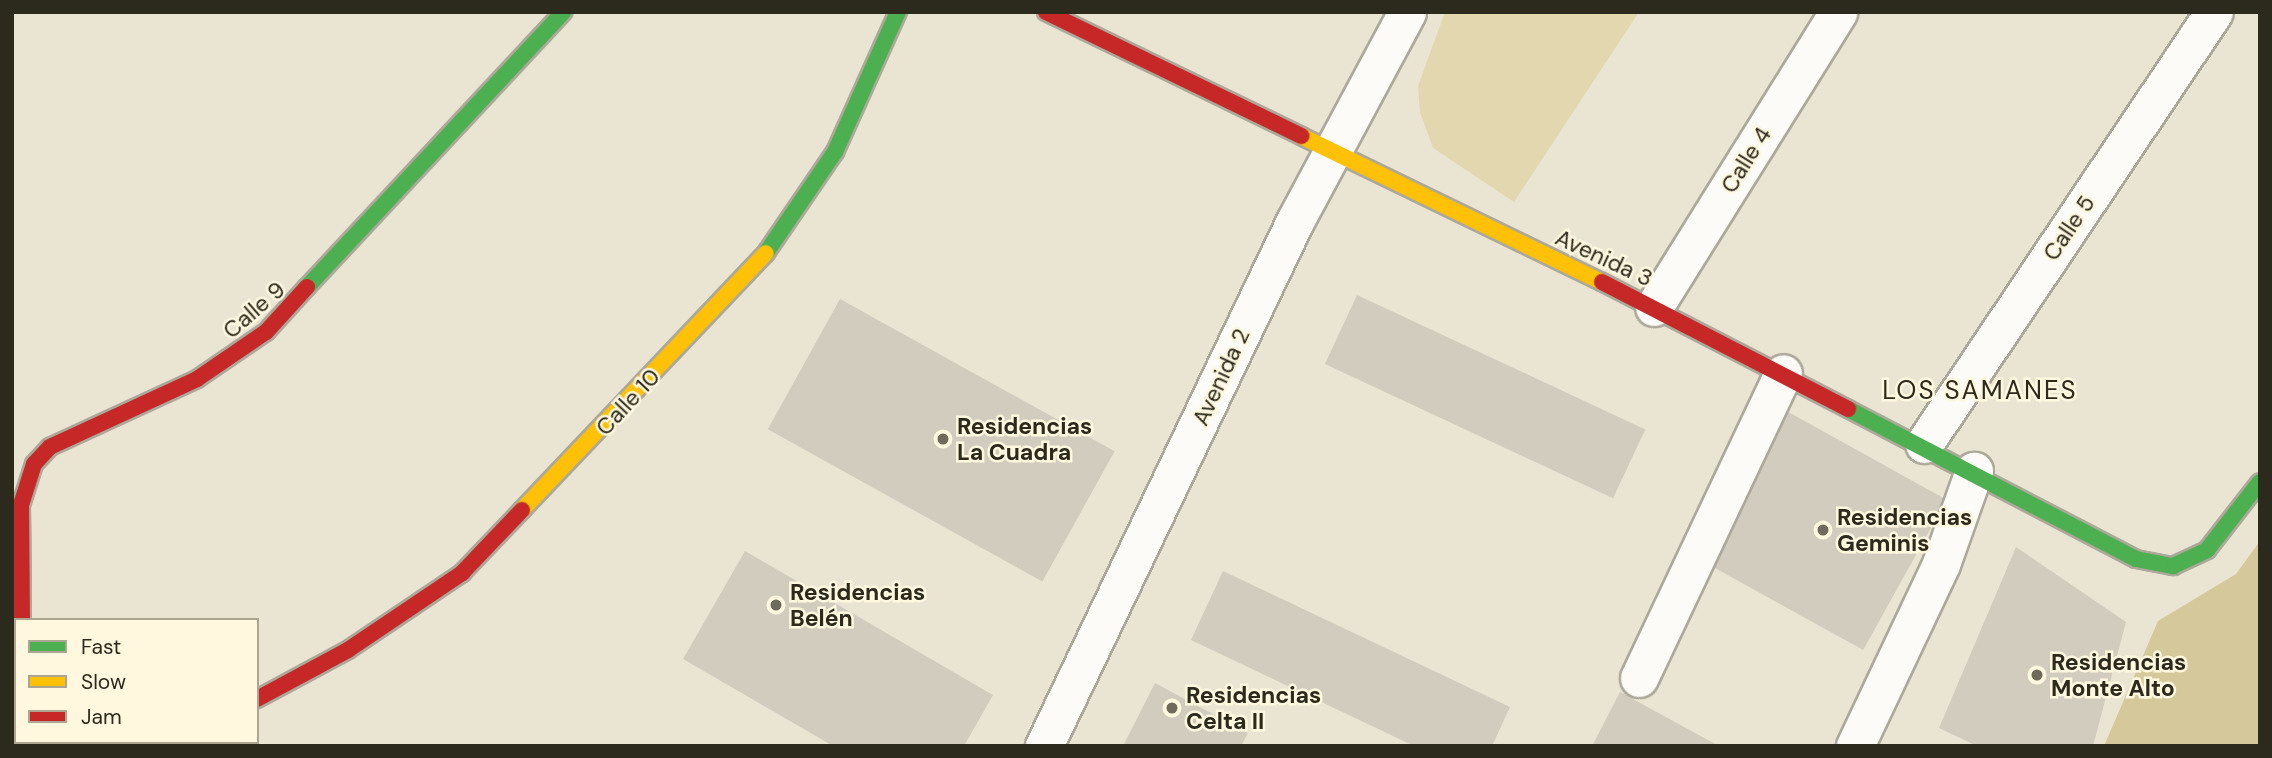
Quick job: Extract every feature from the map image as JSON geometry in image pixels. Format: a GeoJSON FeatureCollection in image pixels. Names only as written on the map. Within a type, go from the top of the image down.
{"type":"FeatureCollection","features":[{"type":"Feature","properties":{"kind":"street","name":"Calle 9"},"geometry":{"type":"LineString","coordinates":[[22,618],[21,505],[42,456],[197,379],[266,332],[563,12]]}},
{"type":"Feature","properties":{"kind":"street","name":"Calle 10"},"geometry":{"type":"LineString","coordinates":[[259,698],[348,650],[462,573],[762,259],[835,152],[898,12]]}},
{"type":"Feature","properties":{"kind":"street","name":"Avenida 3"},"geometry":{"type":"LineString","coordinates":[[1046,12],[1654,307],[1924,444],[2136,559],[2173,566],[2207,550],[2260,482]]}},
{"type":"Feature","properties":{"kind":"street","name":"Avenida 2"},"geometry":{"type":"LineString","coordinates":[[1044,746],[1332,151],[1407,12]]}},
{"type":"Feature","properties":{"kind":"street","name":"Calle 4"},"geometry":{"type":"LineString","coordinates":[[1654,307],[1838,12]]}},
{"type":"Feature","properties":{"kind":"street","name":"Calle 5"},"geometry":{"type":"LineString","coordinates":[[1924,444],[2214,12]]}},
{"type":"Feature","properties":{"kind":"street"},"geometry":{"type":"LineString","coordinates":[[1639,678],[1783,373]]}},
{"type":"Feature","properties":{"kind":"street"},"geometry":{"type":"LineString","coordinates":[[1855,746],[1941,564],[1974,471]]}},
{"type":"Feature","properties":{"kind":"shaded area"},"geometry":{"type":"Polygon","coordinates":[[[1445,12],[1639,12],[1514,202],[1433,148],[1420,112],[1418,86],[1445,12]]]}},
{"type":"Feature","properties":{"kind":"shaded area"},"geometry":{"type":"Polygon","coordinates":[[[2260,541],[2260,746],[2104,746],[2158,621],[2236,574],[2260,541]]]}},
{"type":"Feature","properties":{"kind":"building"},"geometry":{"type":"Polygon","coordinates":[[[1357,295],[1645,429],[1613,498],[1325,364],[1357,295]]]}},
{"type":"Feature","properties":{"kind":"building","name":"Residencias La Cuadra"},"geometry":{"type":"Polygon","coordinates":[[[840,299],[1115,451],[1042,582],[768,429],[840,299]]]}},
{"type":"Feature","properties":{"kind":"building","name":"Residencias Geminis"},"geometry":{"type":"Polygon","coordinates":[[[1783,409],[1947,500],[1863,650],[1700,559],[1783,409]]]}},
{"type":"Feature","properties":{"kind":"building","name":"Residencias Monte Alto"},"geometry":{"type":"Polygon","coordinates":[[[2016,547],[2126,622],[2093,746],[1977,746],[1939,728],[2016,547]]]}},
{"type":"Feature","properties":{"kind":"building","name":"Residencias Belén"},"geometry":{"type":"Polygon","coordinates":[[[745,551],[993,695],[964,746],[833,746],[683,659],[745,551]]]}},
{"type":"Feature","properties":{"kind":"building"},"geometry":{"type":"Polygon","coordinates":[[[1223,571],[1510,707],[1492,746],[1414,746],[1191,640],[1223,571]]]}},
{"type":"Feature","properties":{"kind":"building","name":"Residencias Celta II"},"geometry":{"type":"Polygon","coordinates":[[[1155,683],[1248,733],[1241,746],[1123,746],[1155,683]]]}},
{"type":"Feature","properties":{"kind":"building"},"geometry":{"type":"Polygon","coordinates":[[[1620,692],[1719,746],[1592,746],[1620,692]]]}},
{"type":"Feature","properties":{"kind":"traffic: fast"},"geometry":{"type":"LineString","coordinates":[[307,287],[563,12]]}},
{"type":"Feature","properties":{"kind":"traffic: fast"},"geometry":{"type":"LineString","coordinates":[[766,253],[835,152],[898,12]]}},
{"type":"Feature","properties":{"kind":"traffic: fast"},"geometry":{"type":"LineString","coordinates":[[1848,409],[2136,559],[2173,566],[2207,550],[2260,482]]}},
{"type":"Feature","properties":{"kind":"traffic: slow"},"geometry":{"type":"LineString","coordinates":[[1301,136],[1602,282]]}},
{"type":"Feature","properties":{"kind":"traffic: slow"},"geometry":{"type":"LineString","coordinates":[[522,510],[766,253]]}},
{"type":"Feature","properties":{"kind":"traffic: jam"},"geometry":{"type":"LineString","coordinates":[[1046,12],[1301,136]]}},
{"type":"Feature","properties":{"kind":"traffic: jam"},"geometry":{"type":"LineString","coordinates":[[1602,282],[1848,409]]}},
{"type":"Feature","properties":{"kind":"traffic: jam"},"geometry":{"type":"LineString","coordinates":[[22,618],[21,505],[34,464],[50,447],[197,379],[266,332],[307,287]]}},
{"type":"Feature","properties":{"kind":"traffic: jam"},"geometry":{"type":"LineString","coordinates":[[259,698],[348,650],[462,573],[522,510]]}},
{"type":"Feature","properties":{"kind":"place","name":"Residencias La Cuadra"},"geometry":{"type":"Point","coordinates":[943,439]}},
{"type":"Feature","properties":{"kind":"place","name":"Residencias Geminis"},"geometry":{"type":"Point","coordinates":[1823,530]}},
{"type":"Feature","properties":{"kind":"place","name":"Residencias Belén"},"geometry":{"type":"Point","coordinates":[776,605]}},
{"type":"Feature","properties":{"kind":"place","name":"Residencias Monte Alto"},"geometry":{"type":"Point","coordinates":[2037,675]}},
{"type":"Feature","properties":{"kind":"place","name":"Residencias Celta II"},"geometry":{"type":"Point","coordinates":[1172,708]}},
{"type":"Feature","properties":{"kind":"district","name":"LOS SAMANES"},"geometry":{"type":"Point","coordinates":[1980,391]}}]}
